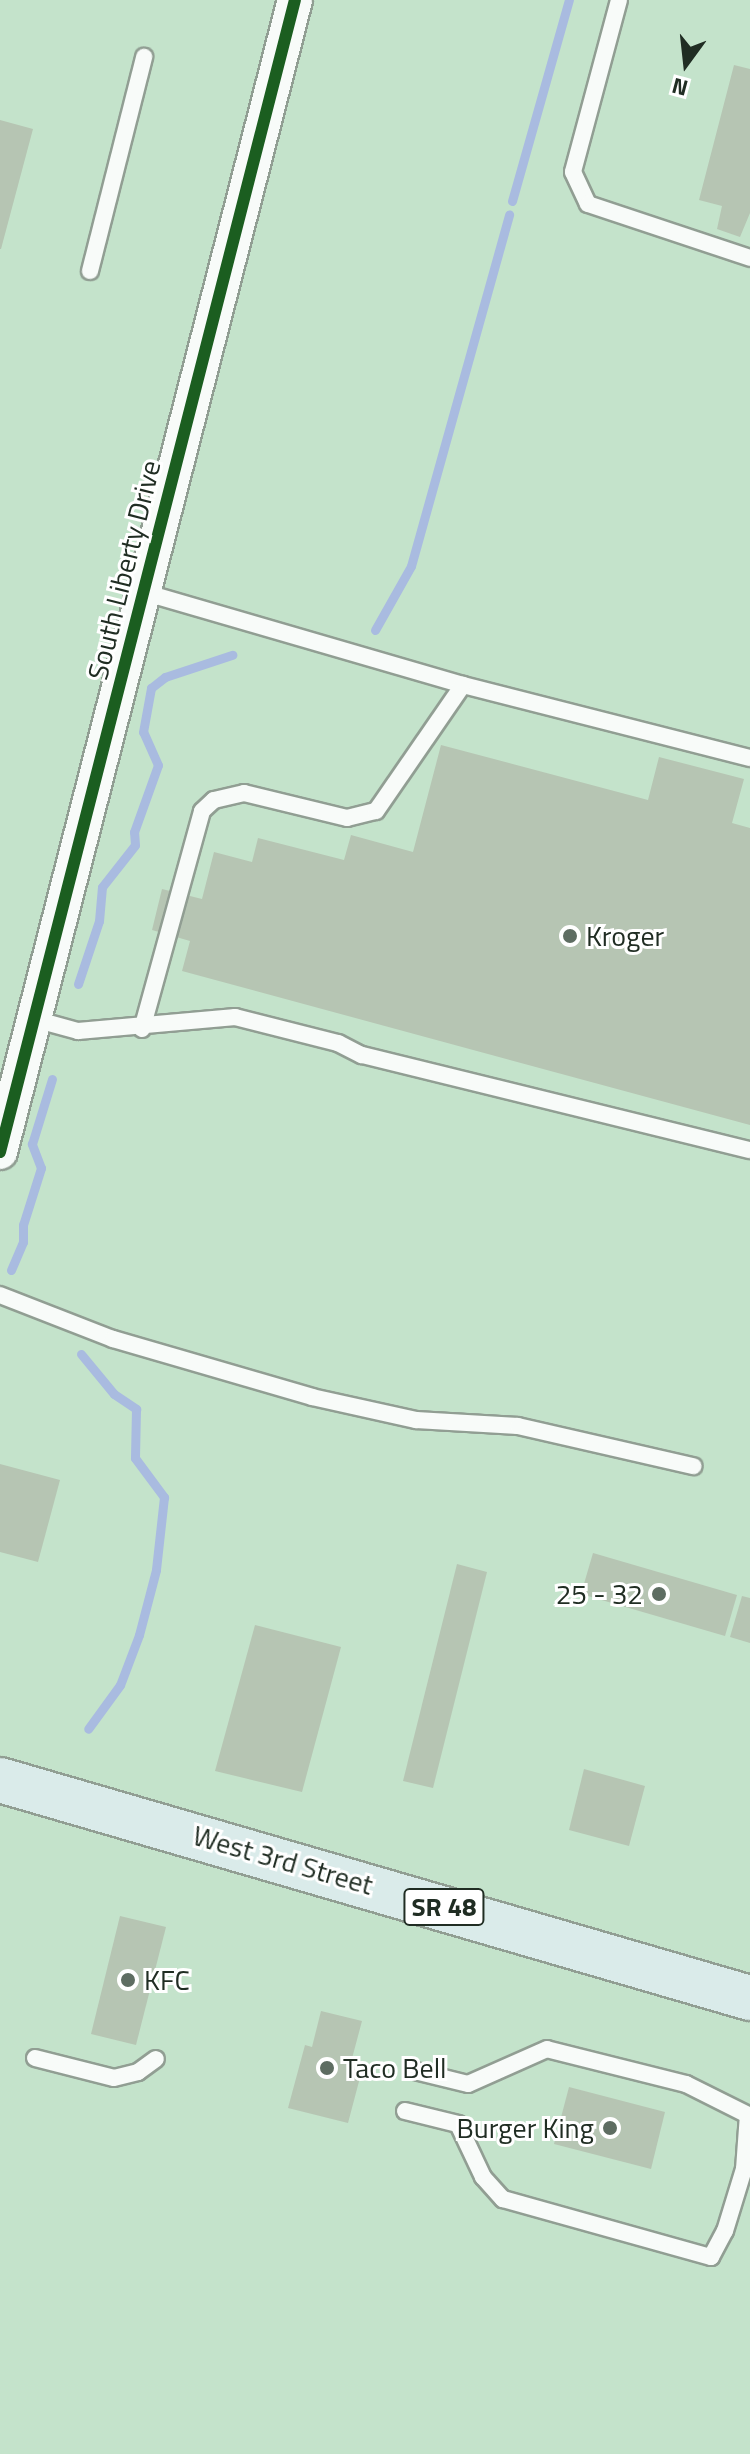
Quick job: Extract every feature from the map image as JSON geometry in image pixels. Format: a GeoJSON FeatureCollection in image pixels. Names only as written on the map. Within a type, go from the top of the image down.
{"type":"FeatureCollection","features":[{"type":"Feature","properties":{"kind":"main road","name":"West 3rd Street"},"geometry":{"type":"LineString","coordinates":[[0,1780],[750,1998]]}},
{"type":"Feature","properties":{"kind":"street","name":"South Liberty Drive"},"geometry":{"type":"LineString","coordinates":[[0,1152],[295,0]]}},
{"type":"Feature","properties":{"kind":"lane"},"geometry":{"type":"LineString","coordinates":[[619,0],[573,172],[588,204],[750,258]]}},
{"type":"Feature","properties":{"kind":"lane"},"geometry":{"type":"LineString","coordinates":[[90,271],[144,57]]}},
{"type":"Feature","properties":{"kind":"lane"},"geometry":{"type":"LineString","coordinates":[[143,592],[463,685],[750,758]]}},
{"type":"Feature","properties":{"kind":"lane"},"geometry":{"type":"LineString","coordinates":[[142,1029],[202,811],[214,800],[244,793],[347,818],[376,811],[463,685]]}},
{"type":"Feature","properties":{"kind":"lane"},"geometry":{"type":"LineString","coordinates":[[34,1019],[78,1031],[142,1029],[197,1018],[235,1017],[338,1043],[377,1059],[750,1150]]}},
{"type":"Feature","properties":{"kind":"lane"},"geometry":{"type":"LineString","coordinates":[[0,1295],[150,1351],[339,1404],[416,1420],[518,1426],[693,1466]]}},
{"type":"Feature","properties":{"kind":"lane"},"geometry":{"type":"LineString","coordinates":[[405,2111],[458,2124],[483,2177],[503,2199],[711,2257],[725,2231],[744,2169],[748,2115],[686,2084],[547,2049],[468,2084],[415,2071]]}},
{"type":"Feature","properties":{"kind":"lane"},"geometry":{"type":"LineString","coordinates":[[35,2058],[114,2078],[138,2072],[156,2059]]}},
{"type":"Feature","properties":{"kind":"shaded area"},"geometry":{"type":"Polygon","coordinates":[[[0,0],[750,0],[750,2454],[0,2454],[0,0]]]}},
{"type":"Feature","properties":{"kind":"building"},"geometry":{"type":"Polygon","coordinates":[[[734,65],[750,69],[750,213],[740,237],[717,229],[722,206],[699,200],[734,65]]]}},
{"type":"Feature","properties":{"kind":"building"},"geometry":{"type":"Polygon","coordinates":[[[0,120],[33,129],[1,249],[0,249],[0,120]]]}},
{"type":"Feature","properties":{"kind":"building","name":"Kroger"},"geometry":{"type":"Polygon","coordinates":[[[441,745],[648,800],[659,757],[744,779],[732,823],[750,828],[750,1125],[182,971],[190,941],[152,930],[162,889],[202,899],[214,852],[252,862],[258,838],[344,860],[351,835],[413,852],[441,745]]]}},
{"type":"Feature","properties":{"kind":"building"},"geometry":{"type":"Polygon","coordinates":[[[0,1464],[60,1480],[38,1562],[0,1552],[0,1464]]]}},
{"type":"Feature","properties":{"kind":"building","name":"25 - 32"},"geometry":{"type":"Polygon","coordinates":[[[593,1553],[737,1595],[725,1636],[581,1594],[593,1553]]]}},
{"type":"Feature","properties":{"kind":"building"},"geometry":{"type":"Polygon","coordinates":[[[457,1564],[487,1572],[433,1788],[403,1781],[457,1564]]]}},
{"type":"Feature","properties":{"kind":"building"},"geometry":{"type":"Polygon","coordinates":[[[742,1596],[750,1598],[750,1643],[730,1637],[742,1596]]]}},
{"type":"Feature","properties":{"kind":"building"},"geometry":{"type":"Polygon","coordinates":[[[255,1625],[341,1647],[302,1792],[215,1771],[255,1625]]]}},
{"type":"Feature","properties":{"kind":"building"},"geometry":{"type":"Polygon","coordinates":[[[584,1769],[645,1786],[629,1846],[569,1830],[584,1769]]]}},
{"type":"Feature","properties":{"kind":"building","name":"KFC"},"geometry":{"type":"Polygon","coordinates":[[[120,1916],[166,1927],[136,2045],[91,2034],[120,1916]]]}},
{"type":"Feature","properties":{"kind":"building","name":"Taco Bell"},"geometry":{"type":"Polygon","coordinates":[[[321,2011],[362,2021],[350,2066],[362,2070],[348,2123],[288,2108],[305,2045],[312,2047],[321,2011]]]}},
{"type":"Feature","properties":{"kind":"building","name":"Burger King"},"geometry":{"type":"Polygon","coordinates":[[[569,2087],[665,2112],[651,2169],[554,2144],[569,2087]]]}},
{"type":"Feature","properties":{"kind":"waterway"},"geometry":{"type":"LineString","coordinates":[[512,201],[569,0]]}},
{"type":"Feature","properties":{"kind":"waterway"},"geometry":{"type":"LineString","coordinates":[[375,630],[411,566],[509,214]]}},
{"type":"Feature","properties":{"kind":"waterway"},"geometry":{"type":"LineString","coordinates":[[78,984],[99,921],[102,887],[135,845],[134,832],[158,765],[143,732],[151,688],[165,677],[232,655]]}},
{"type":"Feature","properties":{"kind":"waterway"},"geometry":{"type":"LineString","coordinates":[[11,1270],[23,1242],[23,1225],[41,1168],[32,1144],[52,1079]]}},
{"type":"Feature","properties":{"kind":"waterway"},"geometry":{"type":"LineString","coordinates":[[81,1354],[114,1394],[136,1409],[135,1458],[164,1497],[156,1570],[139,1635],[120,1685],[88,1729]]}},
{"type":"Feature","properties":{"kind":"cycle path"},"geometry":{"type":"LineString","coordinates":[[0,1152],[295,0]]}},
{"type":"Feature","properties":{"kind":"place","name":"Kroger"},"geometry":{"type":"Point","coordinates":[570,936]}},
{"type":"Feature","properties":{"kind":"place","name":"25 - 32"},"geometry":{"type":"Point","coordinates":[659,1594]}},
{"type":"Feature","properties":{"kind":"place","name":"KFC"},"geometry":{"type":"Point","coordinates":[128,1980]}},
{"type":"Feature","properties":{"kind":"place","name":"Taco Bell"},"geometry":{"type":"Point","coordinates":[327,2068]}},
{"type":"Feature","properties":{"kind":"place","name":"Burger King"},"geometry":{"type":"Point","coordinates":[610,2128]}}]}
